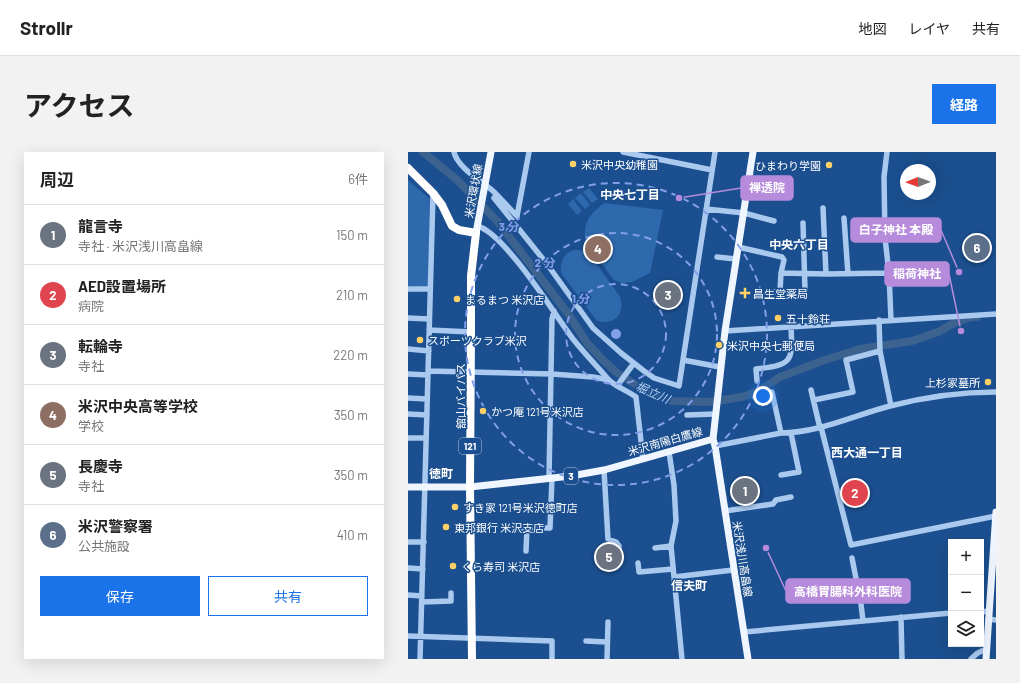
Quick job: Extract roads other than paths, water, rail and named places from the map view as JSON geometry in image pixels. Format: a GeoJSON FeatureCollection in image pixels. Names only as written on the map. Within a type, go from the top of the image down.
{"type":"FeatureCollection","features":[{"type":"Feature","properties":{"kind":"highway"},"geometry":{"type":"LineString","coordinates":[[408,168],[433,193],[442,205],[452,226],[459,230],[477,230]]}},
{"type":"Feature","properties":{"kind":"highway","name":"舘山バイパス"},"geometry":{"type":"LineString","coordinates":[[472,659],[470,487],[471,276],[477,230]]}},
{"type":"Feature","properties":{"kind":"main road","name":"米沢環状線"},"geometry":{"type":"LineString","coordinates":[[477,230],[491,152]]}},
{"type":"Feature","properties":{"kind":"main road","name":"米沢南陽白鷹線"},"geometry":{"type":"LineString","coordinates":[[408,487],[470,487],[551,478],[604,470],[668,452],[714,442],[715,413],[720,367],[753,152]]}},
{"type":"Feature","properties":{"kind":"main road","name":"米沢浅川高畠線"},"geometry":{"type":"LineString","coordinates":[[714,442],[748,659]]}},
{"type":"Feature","properties":{"kind":"main road"},"geometry":{"type":"LineString","coordinates":[[986,659],[986,650],[992,620],[989,612],[996,512]]}},
{"type":"Feature","properties":{"kind":"street"},"geometry":{"type":"LineString","coordinates":[[454,152],[456,159],[484,189],[492,191],[517,216],[529,152]]}},
{"type":"Feature","properties":{"kind":"street"},"geometry":{"type":"LineString","coordinates":[[623,152],[712,170]]}},
{"type":"Feature","properties":{"kind":"street"},"geometry":{"type":"LineString","coordinates":[[494,198],[547,264],[593,328],[632,366],[654,378],[679,386],[715,152]]}},
{"type":"Feature","properties":{"kind":"street"},"geometry":{"type":"LineString","coordinates":[[887,152],[884,177],[885,238],[890,272],[891,320]]}},
{"type":"Feature","properties":{"kind":"street"},"geometry":{"type":"LineString","coordinates":[[420,659],[422,636],[433,193]]}},
{"type":"Feature","properties":{"kind":"street"},"geometry":{"type":"LineString","coordinates":[[823,208],[826,274]]}},
{"type":"Feature","properties":{"kind":"street"},"geometry":{"type":"LineString","coordinates":[[706,209],[744,213],[774,221]]}},
{"type":"Feature","properties":{"kind":"street"},"geometry":{"type":"LineString","coordinates":[[844,218],[848,274]]}},
{"type":"Feature","properties":{"kind":"street"},"geometry":{"type":"LineString","coordinates":[[803,223],[805,290]]}},
{"type":"Feature","properties":{"kind":"street"},"geometry":{"type":"LineString","coordinates":[[477,230],[484,227],[503,245],[554,311],[574,340],[609,380],[636,397],[643,459]]}},
{"type":"Feature","properties":{"kind":"street"},"geometry":{"type":"LineString","coordinates":[[738,247],[782,257],[784,260],[781,273],[780,291],[769,293]]}},
{"type":"Feature","properties":{"kind":"street"},"geometry":{"type":"LineString","coordinates":[[717,257],[736,259]]}},
{"type":"Feature","properties":{"kind":"street"},"geometry":{"type":"LineString","coordinates":[[781,273],[848,274],[890,272]]}},
{"type":"Feature","properties":{"kind":"street"},"geometry":{"type":"LineString","coordinates":[[408,289],[430,290]]}},
{"type":"Feature","properties":{"kind":"street"},"geometry":{"type":"LineString","coordinates":[[516,528],[550,528],[552,319],[554,311]]}},
{"type":"Feature","properties":{"kind":"street"},"geometry":{"type":"LineString","coordinates":[[725,331],[879,320],[996,314]]}},
{"type":"Feature","properties":{"kind":"street"},"geometry":{"type":"LineString","coordinates":[[408,318],[429,319]]}},
{"type":"Feature","properties":{"kind":"street"},"geometry":{"type":"LineString","coordinates":[[879,320],[880,351],[891,406]]}},
{"type":"Feature","properties":{"kind":"street"},"geometry":{"type":"LineString","coordinates":[[757,381],[756,369],[778,366],[788,360],[792,349],[791,327]]}},
{"type":"Feature","properties":{"kind":"street"},"geometry":{"type":"LineString","coordinates":[[429,330],[471,332]]}},
{"type":"Feature","properties":{"kind":"street"},"geometry":{"type":"LineString","coordinates":[[408,349],[428,350]]}},
{"type":"Feature","properties":{"kind":"street"},"geometry":{"type":"LineString","coordinates":[[814,400],[853,392],[846,360],[880,351]]}},
{"type":"Feature","properties":{"kind":"street"},"geometry":{"type":"LineString","coordinates":[[683,360],[720,367]]}},
{"type":"Feature","properties":{"kind":"street"},"geometry":{"type":"LineString","coordinates":[[617,385],[632,366]]}},
{"type":"Feature","properties":{"kind":"street"},"geometry":{"type":"LineString","coordinates":[[408,374],[552,374],[593,377],[609,380]]}},
{"type":"Feature","properties":{"kind":"street"},"geometry":{"type":"LineString","coordinates":[[811,390],[850,545],[996,516]]}},
{"type":"Feature","properties":{"kind":"street"},"geometry":{"type":"LineString","coordinates":[[772,392],[781,433]]}},
{"type":"Feature","properties":{"kind":"street"},"geometry":{"type":"LineString","coordinates":[[714,442],[791,433],[821,427],[891,406],[946,395],[996,392]]}},
{"type":"Feature","properties":{"kind":"street"},"geometry":{"type":"LineString","coordinates":[[408,398],[427,399]]}},
{"type":"Feature","properties":{"kind":"street"},"geometry":{"type":"LineString","coordinates":[[687,415],[715,413]]}},
{"type":"Feature","properties":{"kind":"street"},"geometry":{"type":"LineString","coordinates":[[408,414],[427,415]]}},
{"type":"Feature","properties":{"kind":"street"},"geometry":{"type":"LineString","coordinates":[[781,475],[799,472],[791,433]]}},
{"type":"Feature","properties":{"kind":"street"},"geometry":{"type":"LineString","coordinates":[[408,438],[426,438]]}},
{"type":"Feature","properties":{"kind":"street"},"geometry":{"type":"LineString","coordinates":[[668,452],[673,478],[676,521],[671,546],[682,659]]}},
{"type":"Feature","properties":{"kind":"street"},"geometry":{"type":"LineString","coordinates":[[604,470],[608,539],[616,542],[619,546],[619,556]]}},
{"type":"Feature","properties":{"kind":"street"},"geometry":{"type":"LineString","coordinates":[[725,511],[773,504],[776,500],[790,497]]}},
{"type":"Feature","properties":{"kind":"street"},"geometry":{"type":"LineString","coordinates":[[526,551],[527,528]]}},
{"type":"Feature","properties":{"kind":"street"},"geometry":{"type":"LineString","coordinates":[[408,542],[424,542]]}},
{"type":"Feature","properties":{"kind":"street"},"geometry":{"type":"LineString","coordinates":[[654,548],[671,546]]}},
{"type":"Feature","properties":{"kind":"street"},"geometry":{"type":"LineString","coordinates":[[852,558],[863,621]]}},
{"type":"Feature","properties":{"kind":"street"},"geometry":{"type":"LineString","coordinates":[[638,563],[639,572],[673,569]]}},
{"type":"Feature","properties":{"kind":"street"},"geometry":{"type":"LineString","coordinates":[[408,568],[423,569]]}},
{"type":"Feature","properties":{"kind":"street"},"geometry":{"type":"LineString","coordinates":[[674,577],[733,570]]}},
{"type":"Feature","properties":{"kind":"street"},"geometry":{"type":"LineString","coordinates":[[422,602],[451,602],[451,593]]}},
{"type":"Feature","properties":{"kind":"street"},"geometry":{"type":"LineString","coordinates":[[408,595],[422,596]]}},
{"type":"Feature","properties":{"kind":"street"},"geometry":{"type":"LineString","coordinates":[[984,612],[989,612]]}},
{"type":"Feature","properties":{"kind":"street"},"geometry":{"type":"LineString","coordinates":[[744,632],[948,613]]}},
{"type":"Feature","properties":{"kind":"street"},"geometry":{"type":"LineString","coordinates":[[901,617],[902,659]]}},
{"type":"Feature","properties":{"kind":"street"},"geometry":{"type":"LineString","coordinates":[[607,659],[608,622]]}},
{"type":"Feature","properties":{"kind":"street"},"geometry":{"type":"LineString","coordinates":[[408,636],[472,637],[552,642],[552,659]]}},
{"type":"Feature","properties":{"kind":"street"},"geometry":{"type":"LineString","coordinates":[[586,641],[607,642]]}},
{"type":"Feature","properties":{"kind":"street"},"geometry":{"type":"LineString","coordinates":[[971,659],[976,653],[986,650]]}},
{"type":"Feature","properties":{"kind":"waterway","name":"堀立川"},"geometry":{"type":"LineString","coordinates":[[423,152],[456,179],[498,222],[569,315],[587,343],[602,359],[616,372],[645,391],[672,401],[709,402],[742,397],[759,391],[780,377],[822,361],[860,349],[912,341],[938,332],[954,323],[971,317],[977,317]]}},
{"type":"Feature","properties":{"kind":"place","name":"米沢中央幼稚園"},"geometry":{"type":"Point","coordinates":[573,164]}},
{"type":"Feature","properties":{"kind":"place","name":"ひまわり学園"},"geometry":{"type":"Point","coordinates":[829,165]}},
{"type":"Feature","properties":{"kind":"place","name":"禅透院"},"geometry":{"type":"Point","coordinates":[679,198]}},
{"type":"Feature","properties":{"kind":"place","name":"米沢警察署"},"geometry":{"type":"Point","coordinates":[977,248]}},
{"type":"Feature","properties":{"kind":"place","name":"米沢中央高等学校"},"geometry":{"type":"Point","coordinates":[598,249]}},
{"type":"Feature","properties":{"kind":"place","name":"白子神社 本殿"},"geometry":{"type":"Point","coordinates":[959,272]}},
{"type":"Feature","properties":{"kind":"place","name":"昌生堂薬局"},"geometry":{"type":"Point","coordinates":[745,293]}},
{"type":"Feature","properties":{"kind":"place","name":"転輪寺"},"geometry":{"type":"Point","coordinates":[668,295]}},
{"type":"Feature","properties":{"kind":"place","name":"まるまつ 米沢店"},"geometry":{"type":"Point","coordinates":[457,299]}},
{"type":"Feature","properties":{"kind":"place","name":"五十鈴荘"},"geometry":{"type":"Point","coordinates":[778,318]}},
{"type":"Feature","properties":{"kind":"place","name":"稲荷神社"},"geometry":{"type":"Point","coordinates":[961,331]}},
{"type":"Feature","properties":{"kind":"place","name":"スポーツクラブ米沢"},"geometry":{"type":"Point","coordinates":[420,340]}},
{"type":"Feature","properties":{"kind":"place","name":"米沢中央七郵便局"},"geometry":{"type":"Point","coordinates":[719,345]}},
{"type":"Feature","properties":{"kind":"place","name":"上杉家墓所"},"geometry":{"type":"Point","coordinates":[988,382]}},
{"type":"Feature","properties":{"kind":"place","name":"かつ庵 121号米沢店"},"geometry":{"type":"Point","coordinates":[483,411]}},
{"type":"Feature","properties":{"kind":"place","name":"龍言寺"},"geometry":{"type":"Point","coordinates":[745,491]}},
{"type":"Feature","properties":{"kind":"place","name":"AED設置場所"},"geometry":{"type":"Point","coordinates":[855,493]}},
{"type":"Feature","properties":{"kind":"place","name":"すき家 121号米沢徳町店"},"geometry":{"type":"Point","coordinates":[455,507]}},
{"type":"Feature","properties":{"kind":"place","name":"東邦銀行 米沢支店"},"geometry":{"type":"Point","coordinates":[446,527]}},
{"type":"Feature","properties":{"kind":"place","name":"高橋胃腸科外科医院"},"geometry":{"type":"Point","coordinates":[766,548]}},
{"type":"Feature","properties":{"kind":"place","name":"長慶寺"},"geometry":{"type":"Point","coordinates":[609,557]}},
{"type":"Feature","properties":{"kind":"place","name":"くら寿司 米沢店"},"geometry":{"type":"Point","coordinates":[453,566]}},
{"type":"Feature","properties":{"kind":"district","name":"中央七丁目"},"geometry":{"type":"Point","coordinates":[630,194]}},
{"type":"Feature","properties":{"kind":"district","name":"中央六丁目"},"geometry":{"type":"Point","coordinates":[799,244]}},
{"type":"Feature","properties":{"kind":"district","name":"西大通一丁目"},"geometry":{"type":"Point","coordinates":[867,452]}},
{"type":"Feature","properties":{"kind":"district","name":"徳町"},"geometry":{"type":"Point","coordinates":[441,473]}},
{"type":"Feature","properties":{"kind":"district","name":"信夫町"},"geometry":{"type":"Point","coordinates":[689,585]}}]}
